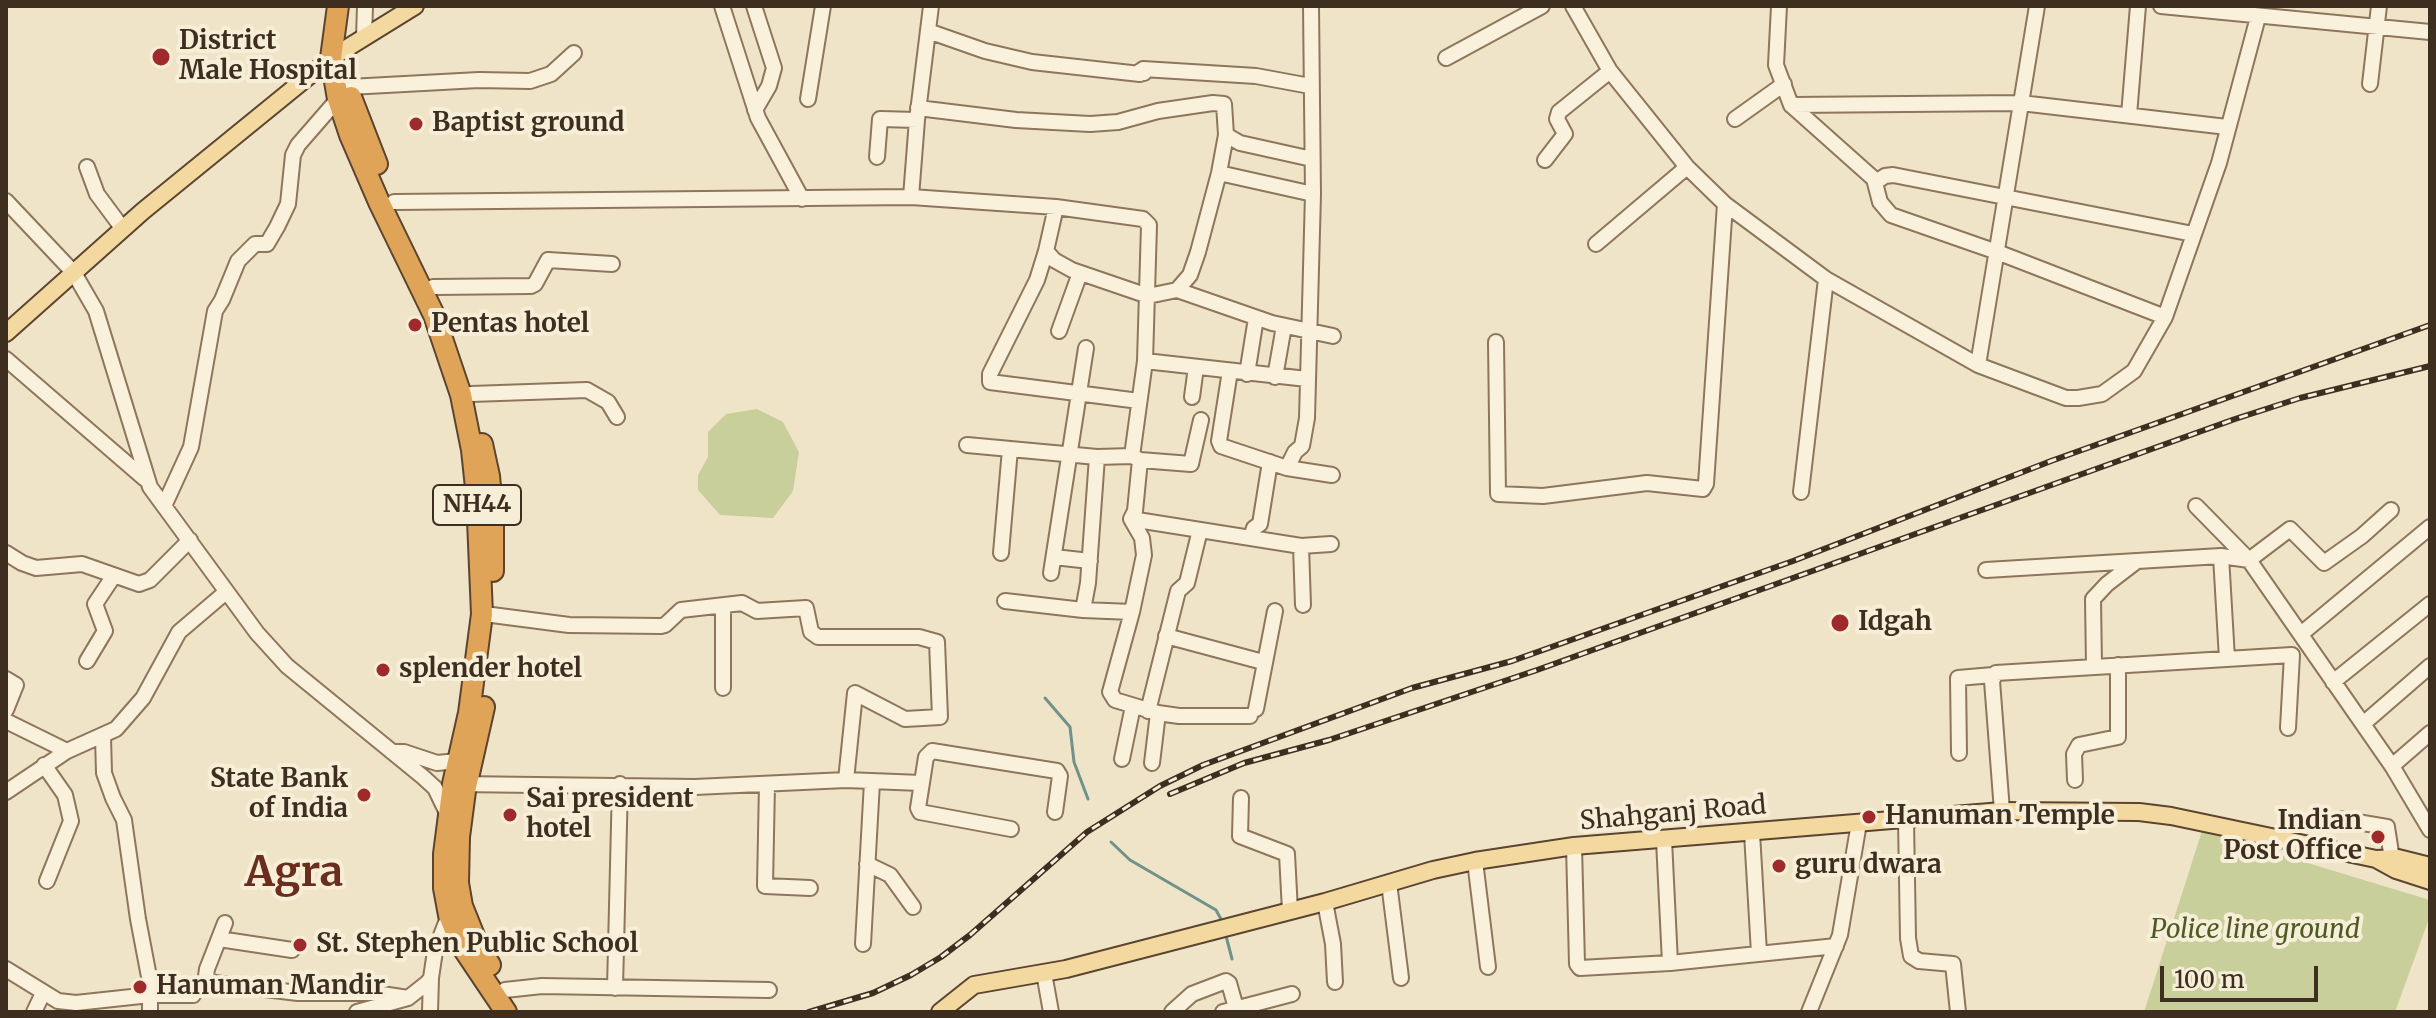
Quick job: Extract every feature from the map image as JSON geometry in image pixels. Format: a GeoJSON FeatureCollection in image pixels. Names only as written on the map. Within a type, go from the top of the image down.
{"type":"FeatureCollection","features":[{"type":"Feature","properties":{"kind":"highway","name":"NH44"},"geometry":{"type":"LineString","coordinates":[[338,6],[338,54],[350,135],[434,315],[461,395],[472,450],[482,614],[469,713],[458,761],[458,883],[462,906],[478,946],[518,1012]]}},
{"type":"Feature","properties":{"kind":"highway","name":"NH44"},"geometry":{"type":"LineString","coordinates":[[338,54],[351,6]]}},
{"type":"Feature","properties":{"kind":"highway","name":"NH44"},"geometry":{"type":"LineString","coordinates":[[344,93],[447,317],[471,394],[490,484],[493,517],[488,682],[449,817],[444,888],[449,915],[461,945],[506,1012]]}},
{"type":"Feature","properties":{"kind":"main road"},"geometry":{"type":"LineString","coordinates":[[8,327],[338,54],[415,6]]}},
{"type":"Feature","properties":{"kind":"main road","name":"Shahganj Road"},"geometry":{"type":"LineString","coordinates":[[940,1012],[974,985],[1044,973],[1216,931],[1475,861],[1574,846],[2002,811],[2139,812],[2430,866]]}},
{"type":"Feature","properties":{"kind":"main road"},"geometry":{"type":"LineString","coordinates":[[2384,859],[2396,870],[2430,881]]}},
{"type":"Feature","properties":{"kind":"street"},"geometry":{"type":"LineString","coordinates":[[364,38],[365,6]]}},
{"type":"Feature","properties":{"kind":"street"},"geometry":{"type":"LineString","coordinates":[[722,6],[755,110],[778,159],[802,199]]}},
{"type":"Feature","properties":{"kind":"street"},"geometry":{"type":"LineString","coordinates":[[754,6],[774,68],[769,86],[755,110]]}},
{"type":"Feature","properties":{"kind":"street"},"geometry":{"type":"LineString","coordinates":[[808,99],[823,6]]}},
{"type":"Feature","properties":{"kind":"street"},"geometry":{"type":"LineString","coordinates":[[911,197],[931,6]]}},
{"type":"Feature","properties":{"kind":"street"},"geometry":{"type":"LineString","coordinates":[[1287,468],[1295,452],[1302,446],[1307,418],[1313,194],[1311,6]]}},
{"type":"Feature","properties":{"kind":"street"},"geometry":{"type":"LineString","coordinates":[[1446,58],[1542,6]]}},
{"type":"Feature","properties":{"kind":"street"},"geometry":{"type":"LineString","coordinates":[[1573,6],[1610,71],[1687,167],[1725,204],[1826,279],[1978,365],[2066,398],[2102,394],[2116,386],[2134,371],[2165,317],[2219,163],[2227,127],[2266,14]]}},
{"type":"Feature","properties":{"kind":"street"},"geometry":{"type":"LineString","coordinates":[[1779,6],[1776,65],[1791,105],[1876,182],[1882,207],[1895,217],[1997,252],[2165,317]]}},
{"type":"Feature","properties":{"kind":"street"},"geometry":{"type":"LineString","coordinates":[[1978,365],[2037,6]]}},
{"type":"Feature","properties":{"kind":"street"},"geometry":{"type":"LineString","coordinates":[[2129,115],[2138,6]]}},
{"type":"Feature","properties":{"kind":"street"},"geometry":{"type":"LineString","coordinates":[[2161,6],[2430,32]]}},
{"type":"Feature","properties":{"kind":"street"},"geometry":{"type":"LineString","coordinates":[[2370,84],[2379,6]]}},
{"type":"Feature","properties":{"kind":"street"},"geometry":{"type":"LineString","coordinates":[[928,31],[985,51],[1032,62],[1140,74],[1140,71],[1144,73],[1143,69],[1256,76],[1310,86]]}},
{"type":"Feature","properties":{"kind":"street"},"geometry":{"type":"LineString","coordinates":[[164,506],[191,447],[214,313],[225,295],[235,266],[255,244],[267,244],[277,227],[288,204],[295,149],[344,93],[479,80],[530,81],[551,74],[574,53]]}},
{"type":"Feature","properties":{"kind":"street"},"geometry":{"type":"LineString","coordinates":[[1545,160],[1565,134],[1557,119],[1559,112],[1610,71]]}},
{"type":"Feature","properties":{"kind":"street"},"geometry":{"type":"LineString","coordinates":[[1735,119],[1784,84]]}},
{"type":"Feature","properties":{"kind":"street"},"geometry":{"type":"LineString","coordinates":[[877,157],[880,119],[918,114],[1090,124],[1118,122],[1158,111],[1222,103],[1226,107],[1226,135],[1219,173],[1190,275],[1177,290]]}},
{"type":"Feature","properties":{"kind":"street"},"geometry":{"type":"LineString","coordinates":[[1791,105],[2021,103],[2227,127]]}},
{"type":"Feature","properties":{"kind":"street"},"geometry":{"type":"LineString","coordinates":[[1226,135],[1240,143],[1312,159]]}},
{"type":"Feature","properties":{"kind":"street"},"geometry":{"type":"LineString","coordinates":[[87,167],[97,194],[123,229]]}},
{"type":"Feature","properties":{"kind":"street"},"geometry":{"type":"LineString","coordinates":[[1596,244],[1687,167]]}},
{"type":"Feature","properties":{"kind":"street"},"geometry":{"type":"LineString","coordinates":[[1219,173],[1313,194]]}},
{"type":"Feature","properties":{"kind":"street"},"geometry":{"type":"LineString","coordinates":[[1876,182],[1893,175],[2193,234]]}},
{"type":"Feature","properties":{"kind":"street"},"geometry":{"type":"LineString","coordinates":[[394,202],[911,197],[1056,207],[1143,219],[1148,222],[1148,296],[1145,361],[1139,401],[1135,511],[1131,519]]}},
{"type":"Feature","properties":{"kind":"street"},"geometry":{"type":"LineString","coordinates":[[6,201],[74,273],[101,324],[146,480]]}},
{"type":"Feature","properties":{"kind":"street"},"geometry":{"type":"LineString","coordinates":[[1496,342],[1498,494],[1543,496],[1647,483],[1703,489],[1706,484],[1725,204]]}},
{"type":"Feature","properties":{"kind":"street"},"geometry":{"type":"LineString","coordinates":[[1056,207],[1037,280],[990,374],[990,380],[994,384],[1139,401]]}},
{"type":"Feature","properties":{"kind":"street"},"geometry":{"type":"LineString","coordinates":[[1046,251],[1054,260],[1080,273],[1148,296],[1177,290],[1256,318],[1333,336]]}},
{"type":"Feature","properties":{"kind":"street"},"geometry":{"type":"LineString","coordinates":[[433,287],[533,285],[548,260],[612,264]]}},
{"type":"Feature","properties":{"kind":"street"},"geometry":{"type":"LineString","coordinates":[[1059,331],[1080,273]]}},
{"type":"Feature","properties":{"kind":"street"},"geometry":{"type":"LineString","coordinates":[[1801,492],[1826,279]]}},
{"type":"Feature","properties":{"kind":"street"},"geometry":{"type":"LineString","coordinates":[[1247,374],[1256,318]]}},
{"type":"Feature","properties":{"kind":"street"},"geometry":{"type":"LineString","coordinates":[[1275,377],[1284,326]]}},
{"type":"Feature","properties":{"kind":"street"},"geometry":{"type":"LineString","coordinates":[[1051,573],[1086,348]]}},
{"type":"Feature","properties":{"kind":"street"},"geometry":{"type":"LineString","coordinates":[[6,359],[146,480],[257,633],[293,672],[435,788],[449,817]]}},
{"type":"Feature","properties":{"kind":"street"},"geometry":{"type":"LineString","coordinates":[[1145,361],[1307,379]]}},
{"type":"Feature","properties":{"kind":"street"},"geometry":{"type":"LineString","coordinates":[[1192,397],[1196,367]]}},
{"type":"Feature","properties":{"kind":"street"},"geometry":{"type":"LineString","coordinates":[[1230,371],[1220,444],[1287,468],[1332,475]]}},
{"type":"Feature","properties":{"kind":"street"},"geometry":{"type":"LineString","coordinates":[[471,394],[587,390],[608,402],[617,417]]}},
{"type":"Feature","properties":{"kind":"street"},"geometry":{"type":"LineString","coordinates":[[967,445],[1191,464],[1201,420]]}},
{"type":"Feature","properties":{"kind":"street"},"geometry":{"type":"LineString","coordinates":[[1001,553],[1010,449]]}},
{"type":"Feature","properties":{"kind":"street"},"geometry":{"type":"LineString","coordinates":[[1083,610],[1090,561],[1097,457]]}},
{"type":"Feature","properties":{"kind":"street"},"geometry":{"type":"LineString","coordinates":[[1251,538],[1260,522],[1270,462]]}},
{"type":"Feature","properties":{"kind":"street"},"geometry":{"type":"LineString","coordinates":[[2196,506],[2249,560],[2392,766],[2430,830]]}},
{"type":"Feature","properties":{"kind":"street"},"geometry":{"type":"LineString","coordinates":[[1986,570],[2221,556],[2249,560],[2290,529],[2325,563],[2391,510]]}},
{"type":"Feature","properties":{"kind":"street"},"geometry":{"type":"LineString","coordinates":[[1131,519],[1301,546],[1331,544]]}},
{"type":"Feature","properties":{"kind":"street"},"geometry":{"type":"LineString","coordinates":[[1131,519],[1144,547],[1132,612],[1110,692],[1115,700],[1179,716],[1253,713],[1275,611]]}},
{"type":"Feature","properties":{"kind":"street"},"geometry":{"type":"LineString","coordinates":[[2301,634],[2430,527]]}},
{"type":"Feature","properties":{"kind":"street"},"geometry":{"type":"LineString","coordinates":[[1122,759],[1146,710],[1178,591],[1187,583],[1200,530]]}},
{"type":"Feature","properties":{"kind":"street"},"geometry":{"type":"LineString","coordinates":[[6,553],[36,568],[82,564],[113,577],[144,584],[190,540]]}},
{"type":"Feature","properties":{"kind":"street"},"geometry":{"type":"LineString","coordinates":[[1301,546],[1303,605]]}},
{"type":"Feature","properties":{"kind":"street"},"geometry":{"type":"LineString","coordinates":[[2221,556],[2227,659]]}},
{"type":"Feature","properties":{"kind":"street"},"geometry":{"type":"LineString","coordinates":[[1054,557],[1090,561]]}},
{"type":"Feature","properties":{"kind":"street"},"geometry":{"type":"LineString","coordinates":[[2094,666],[2093,599],[2107,584],[2138,561]]}},
{"type":"Feature","properties":{"kind":"street"},"geometry":{"type":"LineString","coordinates":[[87,661],[105,631],[95,604],[113,577]]}},
{"type":"Feature","properties":{"kind":"street"},"geometry":{"type":"LineString","coordinates":[[6,792],[67,751],[116,729],[143,698],[179,632],[226,592]]}},
{"type":"Feature","properties":{"kind":"street"},"geometry":{"type":"LineString","coordinates":[[1005,601],[1132,612]]}},
{"type":"Feature","properties":{"kind":"street"},"geometry":{"type":"LineString","coordinates":[[492,615],[569,625],[661,626],[681,610],[742,603],[757,611],[805,608],[811,632],[818,637],[919,637],[937,642],[940,717],[905,719],[855,693],[846,780]]}},
{"type":"Feature","properties":{"kind":"street"},"geometry":{"type":"LineString","coordinates":[[2333,682],[2430,604]]}},
{"type":"Feature","properties":{"kind":"street"},"geometry":{"type":"LineString","coordinates":[[723,606],[723,688]]}},
{"type":"Feature","properties":{"kind":"street"},"geometry":{"type":"LineString","coordinates":[[1166,636],[1263,662]]}},
{"type":"Feature","properties":{"kind":"street"},"geometry":{"type":"LineString","coordinates":[[1959,753],[1958,678],[2094,666],[2292,655],[2288,728]]}},
{"type":"Feature","properties":{"kind":"street"},"geometry":{"type":"LineString","coordinates":[[2075,780],[2076,747],[2086,742],[2118,737],[2118,665]]}},
{"type":"Feature","properties":{"kind":"street"},"geometry":{"type":"LineString","coordinates":[[2363,724],[2430,666]]}},
{"type":"Feature","properties":{"kind":"street"},"geometry":{"type":"LineString","coordinates":[[1993,675],[2002,811]]}},
{"type":"Feature","properties":{"kind":"street"},"geometry":{"type":"LineString","coordinates":[[6,679],[16,685],[6,710]]}},
{"type":"Feature","properties":{"kind":"street"},"geometry":{"type":"LineString","coordinates":[[1146,710],[1152,763]]}},
{"type":"Feature","properties":{"kind":"street"},"geometry":{"type":"LineString","coordinates":[[6,721],[67,751]]}},
{"type":"Feature","properties":{"kind":"street"},"geometry":{"type":"LineString","coordinates":[[2392,766],[2430,733]]}},
{"type":"Feature","properties":{"kind":"street"},"geometry":{"type":"LineString","coordinates":[[103,737],[104,773],[124,820],[150,982],[150,1012]]}},
{"type":"Feature","properties":{"kind":"street"},"geometry":{"type":"LineString","coordinates":[[1011,829],[920,812],[918,808],[926,757],[932,751],[1054,770],[1060,776],[1055,812]]}},
{"type":"Feature","properties":{"kind":"street"},"geometry":{"type":"LineString","coordinates":[[391,752],[404,752],[437,763],[458,761]]}},
{"type":"Feature","properties":{"kind":"street"},"geometry":{"type":"LineString","coordinates":[[44,765],[65,795],[71,821],[47,881]]}},
{"type":"Feature","properties":{"kind":"street"},"geometry":{"type":"LineString","coordinates":[[460,784],[695,787],[846,780],[921,783]]}},
{"type":"Feature","properties":{"kind":"street"},"geometry":{"type":"LineString","coordinates":[[863,944],[872,782]]}},
{"type":"Feature","properties":{"kind":"street"},"geometry":{"type":"LineString","coordinates":[[615,988],[620,784]]}},
{"type":"Feature","properties":{"kind":"street"},"geometry":{"type":"LineString","coordinates":[[767,784],[765,886],[810,888]]}},
{"type":"Feature","properties":{"kind":"street"},"geometry":{"type":"LineString","coordinates":[[1241,798],[1240,836],[1287,854],[1290,911]]}},
{"type":"Feature","properties":{"kind":"street"},"geometry":{"type":"LineString","coordinates":[[2339,819],[2387,827],[2384,859]]}},
{"type":"Feature","properties":{"kind":"street"},"geometry":{"type":"LineString","coordinates":[[1906,820],[1911,956],[1919,961],[1953,964],[1958,1012]]}},
{"type":"Feature","properties":{"kind":"street"},"geometry":{"type":"LineString","coordinates":[[1809,1012],[1841,928],[1859,823]]}},
{"type":"Feature","properties":{"kind":"street"},"geometry":{"type":"LineString","coordinates":[[1752,833],[1759,953]]}},
{"type":"Feature","properties":{"kind":"street"},"geometry":{"type":"LineString","coordinates":[[1664,840],[1670,963]]}},
{"type":"Feature","properties":{"kind":"street"},"geometry":{"type":"LineString","coordinates":[[1574,846],[1578,966],[1584,969],[1836,946]]}},
{"type":"Feature","properties":{"kind":"street"},"geometry":{"type":"LineString","coordinates":[[1475,861],[1488,967]]}},
{"type":"Feature","properties":{"kind":"street"},"geometry":{"type":"LineString","coordinates":[[867,864],[890,875],[913,907]]}},
{"type":"Feature","properties":{"kind":"street"},"geometry":{"type":"LineString","coordinates":[[1389,883],[1401,978]]}},
{"type":"Feature","properties":{"kind":"street"},"geometry":{"type":"LineString","coordinates":[[1325,902],[1333,944],[1335,982]]}},
{"type":"Feature","properties":{"kind":"street"},"geometry":{"type":"LineString","coordinates":[[430,1012],[435,951],[449,915]]}},
{"type":"Feature","properties":{"kind":"street"},"geometry":{"type":"LineString","coordinates":[[205,983],[207,969],[225,923]]}},
{"type":"Feature","properties":{"kind":"street"},"geometry":{"type":"LineString","coordinates":[[219,939],[292,950]]}},
{"type":"Feature","properties":{"kind":"street"},"geometry":{"type":"LineString","coordinates":[[6,969],[43,993],[75,1008],[150,995],[193,995],[198,985],[205,983],[298,993],[375,993],[408,998]]}},
{"type":"Feature","properties":{"kind":"street"},"geometry":{"type":"LineString","coordinates":[[1044,973],[1051,1012]]}},
{"type":"Feature","properties":{"kind":"street"},"geometry":{"type":"LineString","coordinates":[[357,1012],[383,1008],[408,998],[431,978]]}},
{"type":"Feature","properties":{"kind":"street"},"geometry":{"type":"LineString","coordinates":[[1172,1012],[1192,994],[1226,981],[1229,983],[1230,1010],[1292,994]]}},
{"type":"Feature","properties":{"kind":"street"},"geometry":{"type":"LineString","coordinates":[[505,990],[542,986],[769,990]]}},
{"type":"Feature","properties":{"kind":"street"},"geometry":{"type":"LineString","coordinates":[[34,1012],[43,993]]}},
{"type":"Feature","properties":{"kind":"green space"},"geometry":{"type":"Polygon","coordinates":[[[757,409],[783,422],[799,452],[793,491],[773,518],[720,515],[698,490],[698,475],[708,457],[708,432],[726,414],[757,409]]]}},
{"type":"Feature","properties":{"kind":"green space","name":"Police line ground"},"geometry":{"type":"Polygon","coordinates":[[[2202,831],[2430,900],[2430,916],[2395,1012],[2144,1012],[2202,831]]]}},
{"type":"Feature","properties":{"kind":"waterway"},"geometry":{"type":"LineString","coordinates":[[1045,698],[1070,727],[1074,762],[1088,799]]}},
{"type":"Feature","properties":{"kind":"waterway"},"geometry":{"type":"LineString","coordinates":[[1111,842],[1130,860],[1216,910],[1222,921]]}},
{"type":"Feature","properties":{"kind":"waterway"},"geometry":{"type":"LineString","coordinates":[[1225,932],[1232,959]]}},
{"type":"Feature","properties":{"kind":"railway"},"geometry":{"type":"LineString","coordinates":[[809,1012],[873,993],[941,957],[1087,832],[1160,786],[1203,765],[1412,688],[1512,661],[1793,561],[2051,461],[2430,325]]}},
{"type":"Feature","properties":{"kind":"railway"},"geometry":{"type":"LineString","coordinates":[[1170,794],[1244,763],[1329,740],[1537,670],[2235,419],[2300,398],[2430,366]]}},
{"type":"Feature","properties":{"kind":"place","name":"District Male Hospital"},"geometry":{"type":"Point","coordinates":[161,57]}},
{"type":"Feature","properties":{"kind":"place","name":"Baptist ground"},"geometry":{"type":"Point","coordinates":[416,124]}},
{"type":"Feature","properties":{"kind":"place","name":"Pentas hotel"},"geometry":{"type":"Point","coordinates":[415,325]}},
{"type":"Feature","properties":{"kind":"place","name":"Idgah"},"geometry":{"type":"Point","coordinates":[1840,623]}},
{"type":"Feature","properties":{"kind":"place","name":"splender hotel"},"geometry":{"type":"Point","coordinates":[383,670]}},
{"type":"Feature","properties":{"kind":"place","name":"State Bank of India"},"geometry":{"type":"Point","coordinates":[364,795]}},
{"type":"Feature","properties":{"kind":"place","name":"Sai president hotel"},"geometry":{"type":"Point","coordinates":[510,815]}},
{"type":"Feature","properties":{"kind":"place","name":"Hanuman Temple"},"geometry":{"type":"Point","coordinates":[1869,817]}},
{"type":"Feature","properties":{"kind":"place","name":"Indian Post Office"},"geometry":{"type":"Point","coordinates":[2378,837]}},
{"type":"Feature","properties":{"kind":"place","name":"guru dwara"},"geometry":{"type":"Point","coordinates":[1779,866]}},
{"type":"Feature","properties":{"kind":"place","name":"St. Stephen Public School"},"geometry":{"type":"Point","coordinates":[300,945]}},
{"type":"Feature","properties":{"kind":"place","name":"Hanuman Mandir"},"geometry":{"type":"Point","coordinates":[140,987]}},
{"type":"Feature","properties":{"kind":"district","name":"Agra"},"geometry":{"type":"Point","coordinates":[294,874]}}]}
